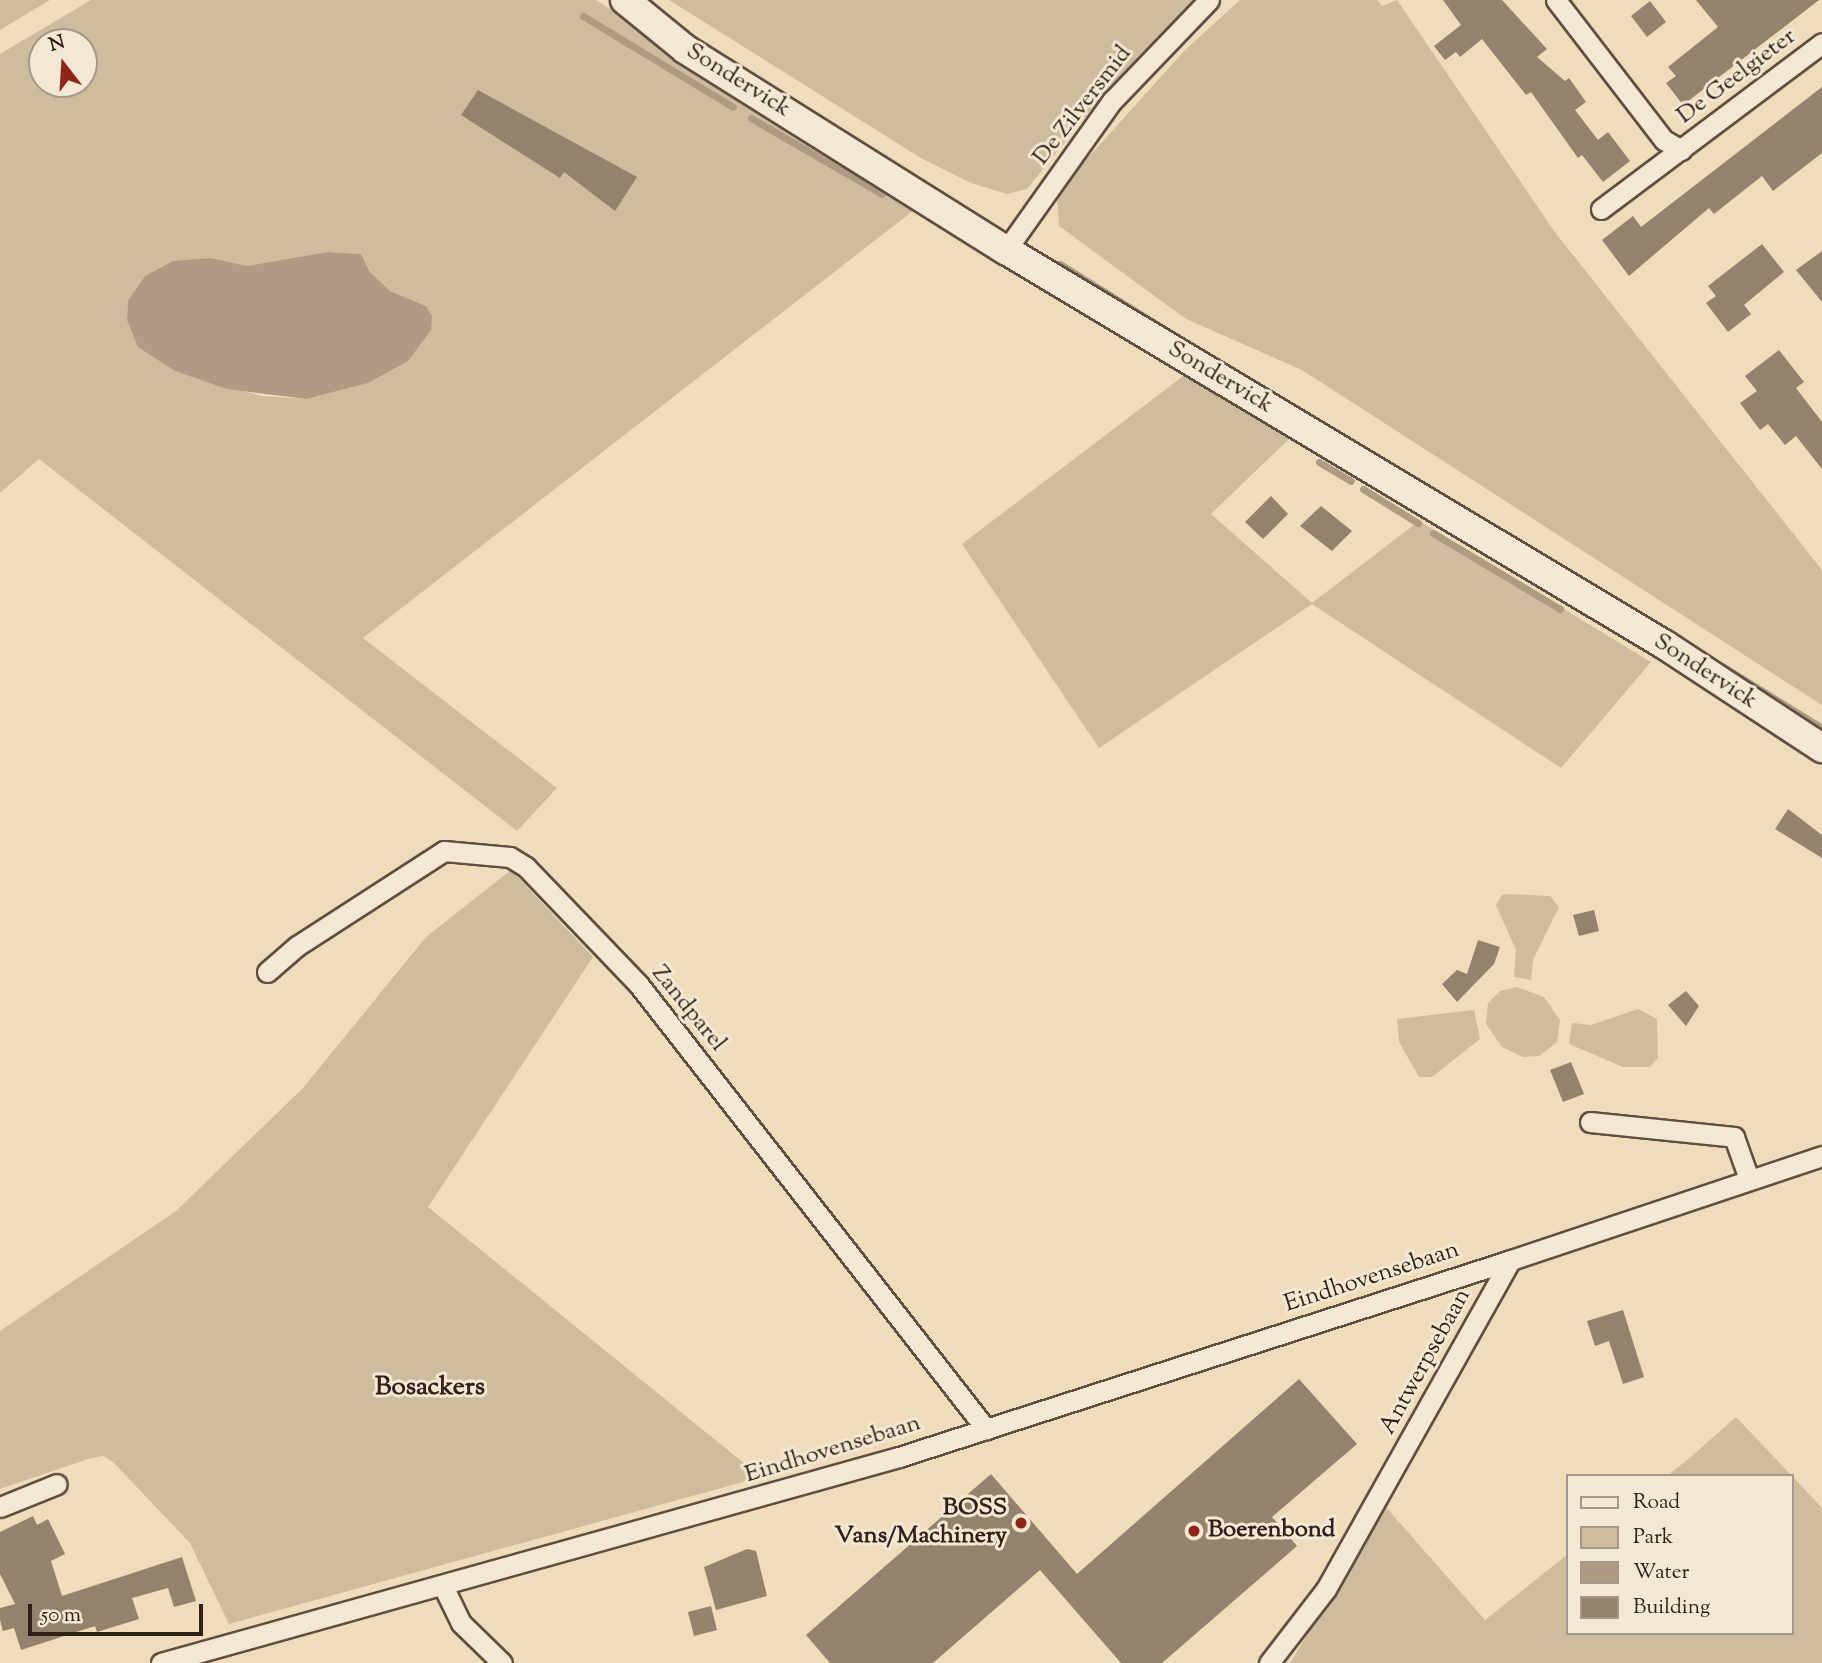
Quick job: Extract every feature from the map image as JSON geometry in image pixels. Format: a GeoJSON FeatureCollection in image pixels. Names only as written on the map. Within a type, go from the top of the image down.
{"type":"FeatureCollection","features":[{"type":"Feature","properties":{"kind":"street","name":"Sondervick"},"geometry":{"type":"LineString","coordinates":[[625,0],[685,49],[1006,250],[1653,638],[1822,748]]}},
{"type":"Feature","properties":{"kind":"street","name":"De Zilversmid"},"geometry":{"type":"LineString","coordinates":[[1006,250],[1112,101],[1209,0]]}},
{"type":"Feature","properties":{"kind":"street","name":"De Geelgieter"},"geometry":{"type":"LineString","coordinates":[[1556,0],[1664,140],[1681,150]]}},
{"type":"Feature","properties":{"kind":"street","name":"De Geelgieter"},"geometry":{"type":"LineString","coordinates":[[1601,209],[1822,43]]}},
{"type":"Feature","properties":{"kind":"street","name":"Zandparel"},"geometry":{"type":"LineString","coordinates":[[267,972],[297,946],[444,851],[510,857],[526,867],[639,985],[986,1429]]}},
{"type":"Feature","properties":{"kind":"street"},"geometry":{"type":"LineString","coordinates":[[1590,1122],[1734,1137],[1749,1179]]}},
{"type":"Feature","properties":{"kind":"street"},"geometry":{"type":"LineString","coordinates":[[1511,1260],[1822,1156]]}},
{"type":"Feature","properties":{"kind":"street","name":"Eindhovensebaan"},"geometry":{"type":"LineString","coordinates":[[161,1663],[443,1586],[986,1429],[1511,1260]]}},
{"type":"Feature","properties":{"kind":"street","name":"Antwerpsebaan"},"geometry":{"type":"LineString","coordinates":[[1269,1663],[1326,1589],[1511,1260]]}},
{"type":"Feature","properties":{"kind":"street"},"geometry":{"type":"LineString","coordinates":[[0,1507],[57,1484]]}},
{"type":"Feature","properties":{"kind":"street"},"geometry":{"type":"LineString","coordinates":[[443,1586],[461,1623],[502,1663]]}},
{"type":"Feature","properties":{"kind":"green space"},"geometry":{"type":"Polygon","coordinates":[[[0,0],[50,0],[0,30],[0,0]]]}},
{"type":"Feature","properties":{"kind":"green space"},"geometry":{"type":"Polygon","coordinates":[[[91,0],[596,0],[918,207],[363,638],[557,788],[517,831],[39,459],[0,493],[0,54],[28,37],[28,98],[98,98],[98,28],[44,28],[91,0]],[[327,252],[247,266],[211,258],[145,276],[128,300],[127,320],[175,371],[261,396],[306,399],[426,306],[390,291],[370,272],[361,254],[327,252]]]}},
{"type":"Feature","properties":{"kind":"green space"},"geometry":{"type":"Polygon","coordinates":[[[669,0],[1196,0],[1093,107],[1027,189],[1007,194],[971,183],[921,158],[669,0]]]}},
{"type":"Feature","properties":{"kind":"green space"},"geometry":{"type":"Polygon","coordinates":[[[1240,0],[1377,0],[1382,6],[1397,0],[1554,231],[1822,570],[1822,705],[1302,370],[1186,319],[1059,226],[1057,198],[1077,170],[1185,50],[1240,0]]]}},
{"type":"Feature","properties":{"kind":"green space"},"geometry":{"type":"Polygon","coordinates":[[[1186,374],[1289,439],[1211,514],[1312,603],[1419,521],[1651,662],[1561,768],[1312,604],[1099,748],[962,544],[1186,374]]]}},
{"type":"Feature","properties":{"kind":"green space"},"geometry":{"type":"Polygon","coordinates":[[[511,870],[593,957],[428,1207],[761,1477],[229,1624],[190,1543],[113,1462],[103,1456],[0,1489],[0,1331],[176,1211],[303,1088],[426,937],[511,870]]]}},
{"type":"Feature","properties":{"kind":"green space"},"geometry":{"type":"Polygon","coordinates":[[[1502,895],[1550,896],[1559,907],[1533,960],[1531,980],[1514,977],[1516,950],[1496,905],[1502,895]]]}},
{"type":"Feature","properties":{"kind":"green space"},"geometry":{"type":"Polygon","coordinates":[[[1517,987],[1544,997],[1560,1020],[1557,1042],[1539,1056],[1523,1057],[1502,1047],[1486,1024],[1488,1003],[1500,991],[1517,987]]]}},
{"type":"Feature","properties":{"kind":"green space"},"geometry":{"type":"Polygon","coordinates":[[[1638,1009],[1657,1019],[1658,1058],[1650,1067],[1623,1067],[1569,1044],[1572,1023],[1591,1025],[1638,1009]]]}},
{"type":"Feature","properties":{"kind":"green space"},"geometry":{"type":"Polygon","coordinates":[[[1474,1010],[1480,1039],[1432,1077],[1419,1077],[1399,1042],[1397,1019],[1474,1010]]]}},
{"type":"Feature","properties":{"kind":"green space"},"geometry":{"type":"Polygon","coordinates":[[[1736,1417],[1790,1474],[1670,1474],[1736,1417]]]}},
{"type":"Feature","properties":{"kind":"green space"},"geometry":{"type":"Polygon","coordinates":[[[1794,1478],[1822,1508],[1822,1663],[1290,1663],[1385,1506],[1485,1620],[1566,1556],[1566,1635],[1794,1635],[1794,1478]]]}},
{"type":"Feature","properties":{"kind":"water"},"geometry":{"type":"Polygon","coordinates":[[[327,252],[361,254],[370,272],[390,291],[426,306],[432,316],[431,330],[408,361],[368,383],[306,399],[227,389],[175,371],[138,347],[127,320],[128,300],[145,276],[173,261],[211,258],[247,266],[327,252]]]}},
{"type":"Feature","properties":{"kind":"building"},"geometry":{"type":"Polygon","coordinates":[[[1443,0],[1502,0],[1547,49],[1537,57],[1565,81],[1569,78],[1586,102],[1575,110],[1598,140],[1608,132],[1630,161],[1603,182],[1582,155],[1578,158],[1531,92],[1526,95],[1482,39],[1460,57],[1456,52],[1445,60],[1434,46],[1461,25],[1443,0]]]}},
{"type":"Feature","properties":{"kind":"building"},"geometry":{"type":"Polygon","coordinates":[[[1696,0],[1819,0],[1683,105],[1666,83],[1676,76],[1668,67],[1718,27],[1696,0]]]}},
{"type":"Feature","properties":{"kind":"building"},"geometry":{"type":"Polygon","coordinates":[[[1650,1],[1666,22],[1647,37],[1631,16],[1650,1]]]}},
{"type":"Feature","properties":{"kind":"building"},"geometry":{"type":"Polygon","coordinates":[[[1822,87],[1822,153],[1773,191],[1762,176],[1714,214],[1709,208],[1629,276],[1602,240],[1633,216],[1641,227],[1822,87]]]}},
{"type":"Feature","properties":{"kind":"building"},"geometry":{"type":"Polygon","coordinates":[[[478,90],[637,177],[615,211],[564,172],[560,178],[461,115],[478,90]]]}},
{"type":"Feature","properties":{"kind":"building"},"geometry":{"type":"Polygon","coordinates":[[[1762,244],[1784,272],[1744,305],[1751,314],[1728,332],[1706,303],[1716,296],[1708,286],[1762,244]]]}},
{"type":"Feature","properties":{"kind":"building"},"geometry":{"type":"Polygon","coordinates":[[[1822,251],[1822,302],[1796,270],[1822,251]]]}},
{"type":"Feature","properties":{"kind":"building"},"geometry":{"type":"Polygon","coordinates":[[[1779,350],[1804,382],[1796,388],[1822,422],[1822,469],[1796,436],[1785,445],[1768,424],[1760,430],[1740,403],[1757,391],[1745,376],[1779,350]]]}},
{"type":"Feature","properties":{"kind":"building"},"geometry":{"type":"Polygon","coordinates":[[[1271,496],[1288,514],[1263,539],[1245,522],[1271,496]]]}},
{"type":"Feature","properties":{"kind":"building"},"geometry":{"type":"Polygon","coordinates":[[[1321,506],[1352,531],[1332,551],[1300,526],[1321,506]]]}},
{"type":"Feature","properties":{"kind":"building"},"geometry":{"type":"Polygon","coordinates":[[[1788,809],[1822,835],[1822,858],[1775,829],[1788,809]]]}},
{"type":"Feature","properties":{"kind":"building"},"geometry":{"type":"Polygon","coordinates":[[[1594,910],[1599,931],[1579,936],[1573,915],[1594,910]]]}},
{"type":"Feature","properties":{"kind":"building"},"geometry":{"type":"Polygon","coordinates":[[[1478,940],[1500,947],[1494,964],[1457,1002],[1442,984],[1457,970],[1467,974],[1478,940]]]}},
{"type":"Feature","properties":{"kind":"building"},"geometry":{"type":"Polygon","coordinates":[[[1686,991],[1699,1006],[1686,1026],[1668,1005],[1686,991]]]}},
{"type":"Feature","properties":{"kind":"building"},"geometry":{"type":"Polygon","coordinates":[[[1571,1062],[1584,1094],[1563,1102],[1550,1070],[1571,1062]]]}},
{"type":"Feature","properties":{"kind":"building"},"geometry":{"type":"Polygon","coordinates":[[[1623,1310],[1644,1377],[1623,1384],[1609,1341],[1595,1346],[1587,1321],[1623,1310]]]}},
{"type":"Feature","properties":{"kind":"building"},"geometry":{"type":"Polygon","coordinates":[[[1299,1379],[1357,1444],[1272,1517],[1297,1546],[1162,1663],[1121,1663],[1040,1570],[933,1663],[830,1663],[806,1635],[991,1474],[1077,1574],[1299,1379]]]}},
{"type":"Feature","properties":{"kind":"building"},"geometry":{"type":"Polygon","coordinates":[[[33,1516],[37,1525],[48,1519],[65,1554],[51,1561],[62,1596],[182,1557],[196,1601],[174,1607],[168,1588],[132,1598],[139,1619],[97,1632],[95,1626],[21,1650],[14,1628],[3,1631],[0,1620],[0,1608],[15,1604],[0,1574],[0,1532],[33,1516]]]}},
{"type":"Feature","properties":{"kind":"building"},"geometry":{"type":"Polygon","coordinates":[[[747,1549],[756,1551],[767,1596],[716,1610],[704,1567],[747,1549]]]}},
{"type":"Feature","properties":{"kind":"building"},"geometry":{"type":"Polygon","coordinates":[[[711,1606],[717,1630],[694,1636],[688,1612],[711,1606]]]}},
{"type":"Feature","properties":{"kind":"waterway"},"geometry":{"type":"LineString","coordinates":[[583,16],[733,107]]}},
{"type":"Feature","properties":{"kind":"waterway"},"geometry":{"type":"LineString","coordinates":[[751,118],[882,194]]}},
{"type":"Feature","properties":{"kind":"waterway"},"geometry":{"type":"LineString","coordinates":[[1060,264],[1169,332]]}},
{"type":"Feature","properties":{"kind":"waterway"},"geometry":{"type":"LineString","coordinates":[[1319,462],[1351,481]]}},
{"type":"Feature","properties":{"kind":"waterway"},"geometry":{"type":"LineString","coordinates":[[1363,489],[1418,523]]}},
{"type":"Feature","properties":{"kind":"waterway"},"geometry":{"type":"LineString","coordinates":[[1433,533],[1560,609]]}},
{"type":"Feature","properties":{"kind":"waterway"},"geometry":{"type":"LineString","coordinates":[[1722,666],[1822,728]]}},
{"type":"Feature","properties":{"kind":"place","name":"BOSS Vans/Machinery"},"geometry":{"type":"Point","coordinates":[1021,1523]}},
{"type":"Feature","properties":{"kind":"place","name":"Boerenbond"},"geometry":{"type":"Point","coordinates":[1194,1531]}},
{"type":"Feature","properties":{"kind":"district","name":"Bosackers"},"geometry":{"type":"Point","coordinates":[430,1388]}}]}
